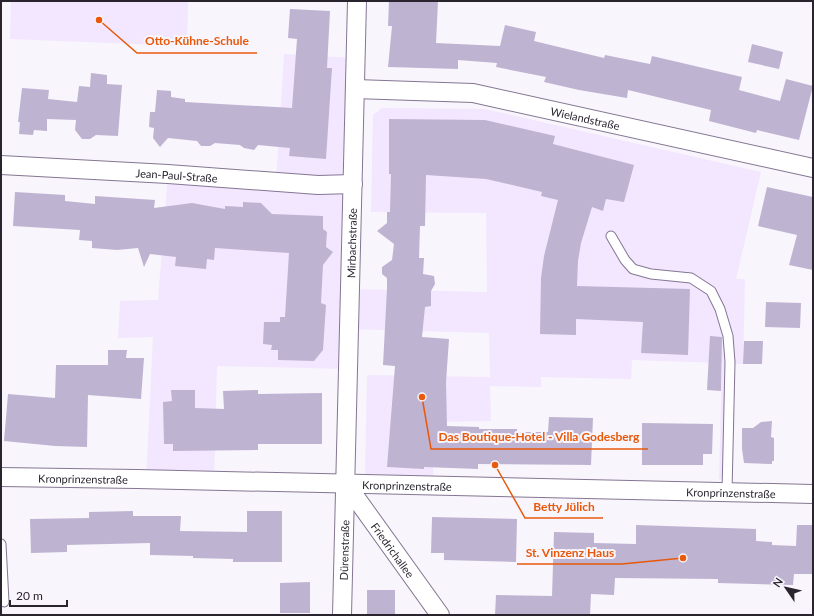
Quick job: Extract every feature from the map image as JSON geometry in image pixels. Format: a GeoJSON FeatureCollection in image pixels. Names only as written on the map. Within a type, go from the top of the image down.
{"type":"FeatureCollection","features":[{"type":"Feature","properties":{"kind":"street","name":"Mirbachstraße"},"geometry":{"type":"LineString","coordinates":[[346,484],[357,1]]}},
{"type":"Feature","properties":{"kind":"street","name":"Wielandstraße"},"geometry":{"type":"LineString","coordinates":[[355,89],[473,93],[813,168]]}},
{"type":"Feature","properties":{"kind":"street","name":"Jean-Paul-Straße"},"geometry":{"type":"LineString","coordinates":[[1,165],[318,185],[353,184]]}},
{"type":"Feature","properties":{"kind":"street","name":"Kronprinzenstraße"},"geometry":{"type":"LineString","coordinates":[[1,477],[813,494]]}},
{"type":"Feature","properties":{"kind":"street","name":"Dürenstraße"},"geometry":{"type":"LineString","coordinates":[[342,615],[346,484]]}},
{"type":"Feature","properties":{"kind":"street","name":"Friedrichallee"},"geometry":{"type":"LineString","coordinates":[[346,484],[440,615]]}},
{"type":"Feature","properties":{"kind":"lane"},"geometry":{"type":"LineString","coordinates":[[611,236],[625,260],[633,268],[651,274],[691,278],[711,291],[720,309],[728,336],[730,362],[727,492]]}},
{"type":"Feature","properties":{"kind":"lane"},"geometry":{"type":"LineString","coordinates":[[1,544],[4,602]]}},
{"type":"Feature","properties":{"kind":"shaded area"},"geometry":{"type":"Polygon","coordinates":[[[11,1],[188,1],[187,46],[10,39],[11,1]]]}},
{"type":"Feature","properties":{"kind":"shaded area"},"geometry":{"type":"Polygon","coordinates":[[[284,54],[355,58],[351,289],[487,292],[486,213],[371,212],[373,115],[382,108],[485,109],[761,172],[736,279],[745,279],[743,364],[735,364],[732,480],[719,479],[722,363],[632,360],[631,379],[541,377],[541,387],[490,386],[491,421],[434,422],[433,477],[365,477],[367,375],[490,377],[489,333],[350,329],[348,369],[217,366],[214,481],[146,479],[153,337],[118,338],[120,301],[158,300],[168,174],[276,182],[284,54]]]}},
{"type":"Feature","properties":{"kind":"building"},"geometry":{"type":"Polygon","coordinates":[[[389,1],[438,1],[436,43],[500,46],[505,25],[536,32],[534,41],[604,58],[605,55],[650,64],[652,56],[742,77],[739,90],[780,101],[786,79],[813,86],[799,140],[757,130],[756,133],[709,121],[711,110],[628,90],[627,98],[579,90],[544,82],[546,77],[496,67],[497,63],[458,60],[458,69],[388,67],[392,26],[388,26],[389,1]]]}},
{"type":"Feature","properties":{"kind":"building"},"geometry":{"type":"Polygon","coordinates":[[[290,9],[330,11],[327,68],[332,68],[326,159],[289,156],[290,148],[258,145],[254,150],[244,148],[240,145],[215,143],[210,146],[201,146],[197,141],[168,138],[160,147],[153,138],[154,128],[149,127],[150,112],[155,112],[157,90],[171,91],[171,97],[185,99],[185,102],[292,108],[297,39],[288,38],[290,9]]]}},
{"type":"Feature","properties":{"kind":"building"},"geometry":{"type":"Polygon","coordinates":[[[752,44],[783,52],[779,69],[748,62],[752,44]]]}},
{"type":"Feature","properties":{"kind":"building"},"geometry":{"type":"Polygon","coordinates":[[[91,73],[107,75],[107,84],[122,85],[118,136],[96,135],[90,139],[82,139],[75,130],[76,120],[47,119],[47,131],[34,130],[33,135],[19,134],[20,122],[18,122],[22,88],[49,90],[48,99],[77,102],[79,86],[90,87],[91,73]]]}},
{"type":"Feature","properties":{"kind":"building"},"geometry":{"type":"Polygon","coordinates":[[[389,119],[485,120],[555,136],[553,144],[634,165],[624,202],[606,199],[603,211],[592,207],[581,243],[578,261],[577,286],[690,289],[688,355],[641,353],[643,322],[576,319],[576,335],[540,334],[541,278],[544,256],[558,200],[541,196],[542,192],[486,179],[426,175],[425,226],[420,226],[419,258],[424,258],[423,274],[434,276],[435,284],[431,291],[431,306],[425,307],[422,337],[449,339],[446,382],[447,426],[479,427],[479,429],[517,429],[517,432],[548,432],[549,417],[593,418],[591,465],[478,464],[478,469],[387,467],[395,366],[383,365],[387,278],[382,274],[382,267],[392,260],[394,244],[377,231],[387,223],[387,212],[390,212],[391,174],[389,174],[389,119]]]}},
{"type":"Feature","properties":{"kind":"building"},"geometry":{"type":"Polygon","coordinates":[[[767,187],[813,197],[813,270],[789,265],[797,235],[758,226],[767,187]]]}},
{"type":"Feature","properties":{"kind":"building"},"geometry":{"type":"Polygon","coordinates":[[[15,192],[65,195],[65,201],[95,204],[95,196],[155,200],[154,208],[192,203],[225,209],[225,206],[243,207],[243,202],[261,203],[272,214],[323,216],[323,229],[327,232],[326,247],[333,252],[323,265],[321,303],[326,305],[323,350],[314,361],[278,360],[278,350],[271,350],[272,345],[263,344],[264,322],[280,322],[280,317],[285,317],[289,253],[215,248],[214,260],[207,259],[206,269],[175,266],[176,257],[150,254],[144,267],[138,248],[117,250],[92,248],[92,241],[79,240],[80,230],[13,226],[15,192]]]}},
{"type":"Feature","properties":{"kind":"building"},"geometry":{"type":"Polygon","coordinates":[[[766,302],[801,303],[800,328],[765,327],[766,302]]]}},
{"type":"Feature","properties":{"kind":"building"},"geometry":{"type":"Polygon","coordinates":[[[710,336],[722,337],[721,391],[707,390],[710,336]]]}},
{"type":"Feature","properties":{"kind":"building"},"geometry":{"type":"Polygon","coordinates":[[[744,341],[763,341],[762,364],[743,364],[744,341]]]}},
{"type":"Feature","properties":{"kind":"building"},"geometry":{"type":"Polygon","coordinates":[[[108,350],[127,350],[126,358],[144,358],[141,399],[88,395],[87,447],[55,446],[4,441],[8,394],[55,398],[56,365],[108,365],[108,350]]]}},
{"type":"Feature","properties":{"kind":"building"},"geometry":{"type":"Polygon","coordinates":[[[171,390],[195,390],[195,408],[224,409],[223,391],[258,390],[258,394],[322,393],[322,444],[258,444],[258,450],[173,451],[173,444],[164,444],[163,402],[172,401],[171,390]]]}},
{"type":"Feature","properties":{"kind":"building"},"geometry":{"type":"Polygon","coordinates":[[[772,421],[771,437],[774,438],[774,461],[772,461],[772,464],[744,463],[742,428],[753,428],[761,422],[772,421]]]}},
{"type":"Feature","properties":{"kind":"building"},"geometry":{"type":"Polygon","coordinates":[[[642,423],[713,424],[712,454],[703,454],[703,465],[642,465],[642,423]]]}},
{"type":"Feature","properties":{"kind":"building"},"geometry":{"type":"Polygon","coordinates":[[[133,511],[133,516],[181,516],[180,531],[247,532],[247,511],[282,511],[282,562],[233,562],[233,559],[150,555],[150,543],[67,545],[67,552],[31,553],[30,519],[89,518],[89,512],[133,511]]]}},
{"type":"Feature","properties":{"kind":"building"},"geometry":{"type":"Polygon","coordinates":[[[432,517],[517,519],[516,562],[444,560],[444,553],[431,553],[432,517]]]}},
{"type":"Feature","properties":{"kind":"building"},"geometry":{"type":"Polygon","coordinates":[[[636,525],[756,529],[756,541],[772,542],[772,545],[796,546],[797,525],[813,525],[813,574],[794,574],[793,585],[718,583],[718,579],[615,578],[614,595],[591,594],[590,615],[495,615],[496,595],[552,596],[554,532],[594,533],[594,543],[636,544],[636,525]]]}},
{"type":"Feature","properties":{"kind":"building"},"geometry":{"type":"Polygon","coordinates":[[[310,582],[310,613],[280,613],[280,583],[310,582]]]}},
{"type":"Feature","properties":{"kind":"building"},"geometry":{"type":"Polygon","coordinates":[[[367,590],[395,590],[395,615],[367,615],[367,590]]]}},
{"type":"Feature","properties":{"kind":"place","name":"Otto-Kühne-Schule"},"geometry":{"type":"Point","coordinates":[99,20]}},
{"type":"Feature","properties":{"kind":"place","name":"Das Boutique-Hotel - Villa Godesberg"},"geometry":{"type":"Point","coordinates":[422,397]}},
{"type":"Feature","properties":{"kind":"place","name":"Betty Jülich"},"geometry":{"type":"Point","coordinates":[495,465]}},
{"type":"Feature","properties":{"kind":"place","name":"St. Vinzenz Haus"},"geometry":{"type":"Point","coordinates":[683,558]}}]}
